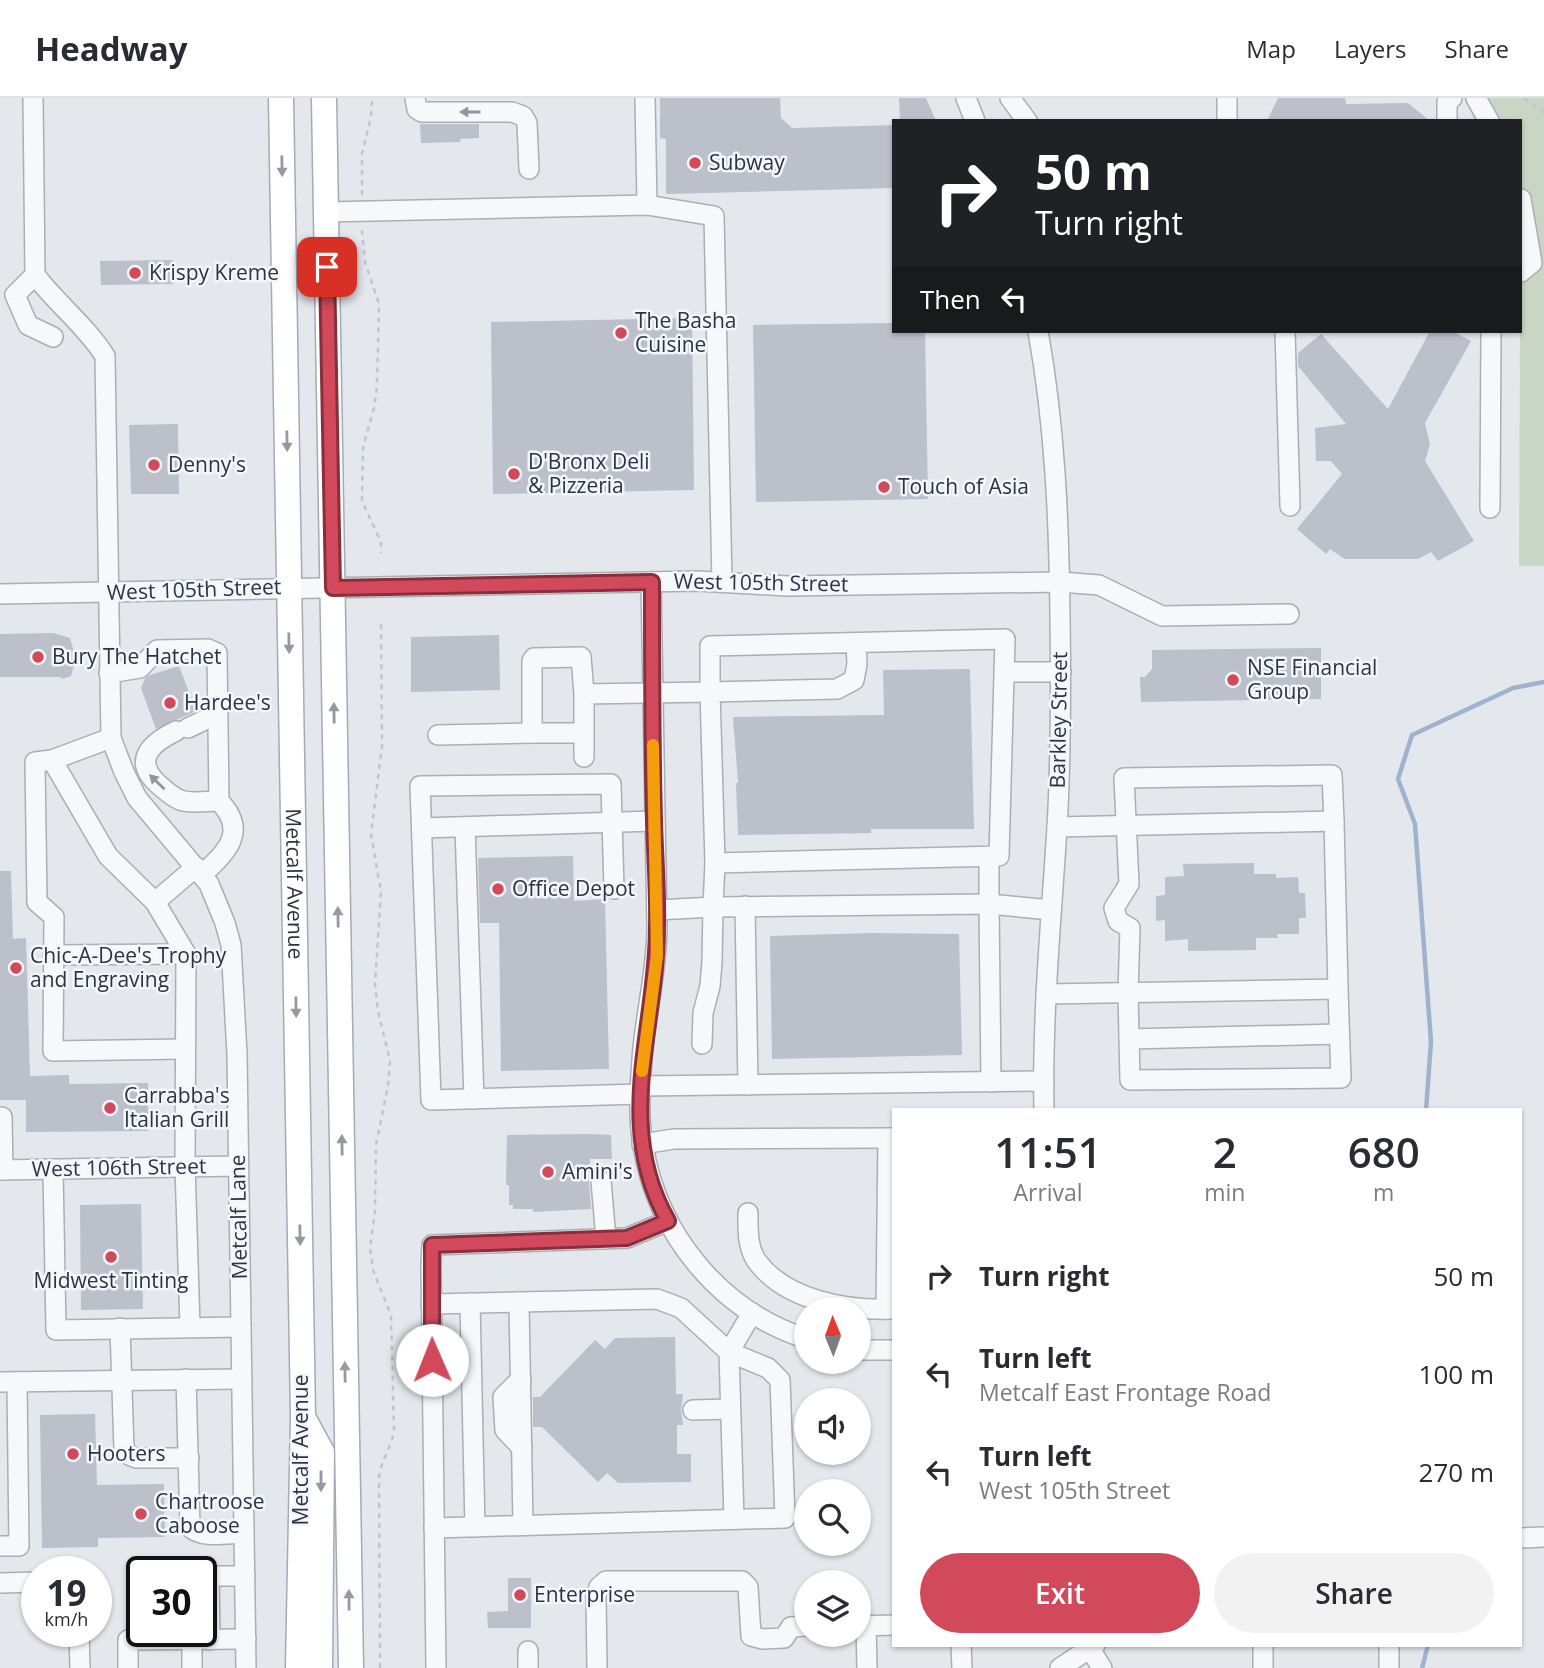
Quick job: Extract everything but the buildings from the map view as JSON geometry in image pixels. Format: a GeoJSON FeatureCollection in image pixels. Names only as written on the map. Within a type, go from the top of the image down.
{"type":"FeatureCollection","features":[{"type":"Feature","properties":{"kind":"main road","name":"Metcalf Avenue"},"geometry":{"type":"LineString","coordinates":[[281,98],[303,1417],[298,1668]]}},
{"type":"Feature","properties":{"kind":"main road","name":"Metcalf Avenue"},"geometry":{"type":"LineString","coordinates":[[324,98],[351,1668]]}},
{"type":"Feature","properties":{"kind":"main road"},"geometry":{"type":"LineString","coordinates":[[303,1417],[321,1452],[320,1668]]}},
{"type":"Feature","properties":{"kind":"street"},"geometry":{"type":"LineString","coordinates":[[33,98],[35,275],[15,295],[28,325],[53,337]]}},
{"type":"Feature","properties":{"kind":"street"},"geometry":{"type":"LineString","coordinates":[[415,98],[417,109],[422,112],[512,112],[523,116],[527,123],[529,169]]}},
{"type":"Feature","properties":{"kind":"street"},"geometry":{"type":"LineString","coordinates":[[645,98],[647,205]]}},
{"type":"Feature","properties":{"kind":"street"},"geometry":{"type":"LineString","coordinates":[[966,98],[974,119]]}},
{"type":"Feature","properties":{"kind":"street"},"geometry":{"type":"LineString","coordinates":[[1010,98],[1026,119]]}},
{"type":"Feature","properties":{"kind":"street"},"geometry":{"type":"LineString","coordinates":[[1227,98],[1227,119]]}},
{"type":"Feature","properties":{"kind":"street"},"geometry":{"type":"LineString","coordinates":[[1447,119],[1447,102],[1452,98]]}},
{"type":"Feature","properties":{"kind":"street"},"geometry":{"type":"LineString","coordinates":[[1476,98],[1488,119]]}},
{"type":"Feature","properties":{"kind":"street"},"geometry":{"type":"LineString","coordinates":[[326,212],[647,205],[714,216],[722,582]]}},
{"type":"Feature","properties":{"kind":"street"},"geometry":{"type":"LineString","coordinates":[[1522,205],[1532,263],[1522,271]]}},
{"type":"Feature","properties":{"kind":"street","name":"Metcalf Lane"},"geometry":{"type":"LineString","coordinates":[[35,275],[52,297],[96,340],[105,356],[111,738],[137,797],[199,871],[214,895],[231,945],[234,969],[246,1668]]}},
{"type":"Feature","properties":{"kind":"street","name":"Barkley Street"},"geometry":{"type":"LineString","coordinates":[[1038,333],[1055,460],[1060,582],[1057,827],[1046,994],[1044,1108]]}},
{"type":"Feature","properties":{"kind":"street"},"geometry":{"type":"LineString","coordinates":[[1285,333],[1290,506]]}},
{"type":"Feature","properties":{"kind":"street"},"geometry":{"type":"LineString","coordinates":[[1490,508],[1491,333]]}},
{"type":"Feature","properties":{"kind":"street"},"geometry":{"type":"LineString","coordinates":[[652,582],[657,956],[642,1058],[642,1144],[650,1178],[668,1221],[700,1269],[726,1294],[752,1313],[794,1334]]}},
{"type":"Feature","properties":{"kind":"street","name":"West 105th Street"},"geometry":{"type":"LineString","coordinates":[[0,594],[652,582],[787,586],[1060,582],[1099,585],[1162,617],[1289,614]]}},
{"type":"Feature","properties":{"kind":"street"},"geometry":{"type":"LineString","coordinates":[[702,1044],[703,1013],[710,986],[712,961],[715,863],[710,646],[1005,639],[999,856],[715,863]]}},
{"type":"Feature","properties":{"kind":"street"},"geometry":{"type":"LineString","coordinates":[[584,694],[836,689],[854,680],[857,664],[856,643]]}},
{"type":"Feature","properties":{"kind":"street"},"geometry":{"type":"LineString","coordinates":[[109,673],[140,668],[157,650],[208,649],[217,653],[219,801],[230,814],[231,841],[227,851],[155,902]]}},
{"type":"Feature","properties":{"kind":"street"},"geometry":{"type":"LineString","coordinates":[[532,733],[532,661],[534,658],[581,657],[584,757]]}},
{"type":"Feature","properties":{"kind":"street"},"geometry":{"type":"LineString","coordinates":[[1004,672],[1060,672]]}},
{"type":"Feature","properties":{"kind":"street"},"geometry":{"type":"LineString","coordinates":[[218,709],[211,717],[154,743],[145,763],[149,775],[181,800],[219,801]]}},
{"type":"Feature","properties":{"kind":"street"},"geometry":{"type":"LineString","coordinates":[[438,735],[584,733]]}},
{"type":"Feature","properties":{"kind":"street"},"geometry":{"type":"LineString","coordinates":[[111,738],[52,760],[34,762],[37,902],[54,917],[53,1051],[184,1049]]}},
{"type":"Feature","properties":{"kind":"street"},"geometry":{"type":"LineString","coordinates":[[52,760],[108,856],[155,902],[186,954],[185,1166],[190,1328]]}},
{"type":"Feature","properties":{"kind":"street"},"geometry":{"type":"LineString","coordinates":[[1332,775],[1340,1078],[1130,1080],[1130,928],[1118,921],[1114,908],[1129,884],[1126,826],[1124,778],[1332,775]]}},
{"type":"Feature","properties":{"kind":"street"},"geometry":{"type":"LineString","coordinates":[[614,889],[611,784],[420,786],[431,1100],[748,1085],[1044,1081]]}},
{"type":"Feature","properties":{"kind":"street"},"geometry":{"type":"LineString","coordinates":[[422,828],[654,821]]}},
{"type":"Feature","properties":{"kind":"street"},"geometry":{"type":"LineString","coordinates":[[1057,827],[1334,821]]}},
{"type":"Feature","properties":{"kind":"street"},"geometry":{"type":"LineString","coordinates":[[465,827],[474,1098]]}},
{"type":"Feature","properties":{"kind":"street"},"geometry":{"type":"LineString","coordinates":[[989,856],[991,1082]]}},
{"type":"Feature","properties":{"kind":"street"},"geometry":{"type":"LineString","coordinates":[[657,910],[713,906],[989,904],[1051,910]]}},
{"type":"Feature","properties":{"kind":"street"},"geometry":{"type":"LineString","coordinates":[[745,906],[748,1085]]}},
{"type":"Feature","properties":{"kind":"street"},"geometry":{"type":"LineString","coordinates":[[54,955],[186,954]]}},
{"type":"Feature","properties":{"kind":"street"},"geometry":{"type":"LineString","coordinates":[[1046,994],[1338,989]]}},
{"type":"Feature","properties":{"kind":"street"},"geometry":{"type":"LineString","coordinates":[[1129,1039],[1339,1034]]}},
{"type":"Feature","properties":{"kind":"street"},"geometry":{"type":"LineString","coordinates":[[2,1117],[2,1170]]}},
{"type":"Feature","properties":{"kind":"street"},"geometry":{"type":"LineString","coordinates":[[642,1144],[674,1139],[891,1138],[890,1309],[840,1305],[799,1294],[770,1275],[755,1259],[749,1242],[748,1213]]}},
{"type":"Feature","properties":{"kind":"street","name":"West 106th Street"},"geometry":{"type":"LineString","coordinates":[[2,1170],[238,1166]]}},
{"type":"Feature","properties":{"kind":"street"},"geometry":{"type":"LineString","coordinates":[[53,1169],[56,1329],[241,1326]]}},
{"type":"Feature","properties":{"kind":"street"},"geometry":{"type":"LineString","coordinates":[[601,1181],[606,1239]]}},
{"type":"Feature","properties":{"kind":"street"},"geometry":{"type":"LineString","coordinates":[[436,1668],[432,1245],[627,1238],[668,1221]]}},
{"type":"Feature","properties":{"kind":"street"},"geometry":{"type":"LineString","coordinates":[[431,1304],[657,1299],[681,1308],[729,1352],[768,1368],[780,1380],[785,1518],[434,1528]]}},
{"type":"Feature","properties":{"kind":"street"},"geometry":{"type":"LineString","coordinates":[[519,1302],[520,1378],[503,1397],[505,1430],[522,1448],[523,1525]]}},
{"type":"Feature","properties":{"kind":"street"},"geometry":{"type":"LineString","coordinates":[[470,1303],[475,1527]]}},
{"type":"Feature","properties":{"kind":"street"},"geometry":{"type":"LineString","coordinates":[[734,1519],[729,1352],[752,1313]]}},
{"type":"Feature","properties":{"kind":"street"},"geometry":{"type":"LineString","coordinates":[[120,1328],[124,1449],[136,1458],[189,1458]]}},
{"type":"Feature","properties":{"kind":"street"},"geometry":{"type":"LineString","coordinates":[[872,1350],[892,1350]]}},
{"type":"Feature","properties":{"kind":"street"},"geometry":{"type":"LineString","coordinates":[[186,1379],[190,1527],[203,1534],[244,1533]]}},
{"type":"Feature","properties":{"kind":"street"},"geometry":{"type":"LineString","coordinates":[[0,1546],[19,1546],[8,1382],[242,1379]]}},
{"type":"Feature","properties":{"kind":"street"},"geometry":{"type":"LineString","coordinates":[[693,1410],[730,1409]]}},
{"type":"Feature","properties":{"kind":"street"},"geometry":{"type":"LineString","coordinates":[[1522,1538],[1544,1537]]}},
{"type":"Feature","properties":{"kind":"street"},"geometry":{"type":"LineString","coordinates":[[217,1576],[245,1576]]}},
{"type":"Feature","properties":{"kind":"street"},"geometry":{"type":"LineString","coordinates":[[597,1668],[596,1596],[599,1587],[606,1581],[741,1581],[748,1587],[751,1636],[763,1639],[784,1638],[791,1626],[794,1626]]}},
{"type":"Feature","properties":{"kind":"street"},"geometry":{"type":"LineString","coordinates":[[0,1583],[21,1583]]}},
{"type":"Feature","properties":{"kind":"street"},"geometry":{"type":"LineString","coordinates":[[871,1625],[892,1625]]}},
{"type":"Feature","properties":{"kind":"street"},"geometry":{"type":"LineString","coordinates":[[217,1637],[246,1639]]}},
{"type":"Feature","properties":{"kind":"street"},"geometry":{"type":"LineString","coordinates":[[79,1647],[80,1668]]}},
{"type":"Feature","properties":{"kind":"street"},"geometry":{"type":"LineString","coordinates":[[128,1647],[128,1668]]}},
{"type":"Feature","properties":{"kind":"street"},"geometry":{"type":"LineString","coordinates":[[190,1647],[192,1668]]}},
{"type":"Feature","properties":{"kind":"street"},"geometry":{"type":"LineString","coordinates":[[865,1647],[867,1668]]}},
{"type":"Feature","properties":{"kind":"street"},"geometry":{"type":"LineString","coordinates":[[961,1647],[962,1668]]}},
{"type":"Feature","properties":{"kind":"street"},"geometry":{"type":"LineString","coordinates":[[1060,1668],[1092,1647],[1102,1668]]}},
{"type":"Feature","properties":{"kind":"street"},"geometry":{"type":"LineString","coordinates":[[1263,1647],[1263,1668]]}},
{"type":"Feature","properties":{"kind":"street"},"geometry":{"type":"LineString","coordinates":[[1389,1647],[1389,1668]]}},
{"type":"Feature","properties":{"kind":"path"},"geometry":{"type":"LineString","coordinates":[[372,98],[371,117],[362,154],[361,210],[365,262],[379,304],[377,387],[363,447],[362,501],[381,542],[381,553]]}},
{"type":"Feature","properties":{"kind":"path"},"geometry":{"type":"LineString","coordinates":[[1524,98],[1544,112]]}},
{"type":"Feature","properties":{"kind":"path"},"geometry":{"type":"LineString","coordinates":[[380,1668],[379,1477],[394,1430],[391,1315],[373,1270],[370,1248],[375,1211],[376,1145],[388,1086],[390,1061],[378,1011],[375,984],[381,892],[370,834],[382,747],[381,620]]}},
{"type":"Feature","properties":{"kind":"green space"},"geometry":{"type":"Polygon","coordinates":[[[1464,98],[1544,98],[1544,566],[1519,566],[1522,119],[1474,119],[1464,98]]]}},
{"type":"Feature","properties":{"kind":"waterway"},"geometry":{"type":"LineString","coordinates":[[1426,1108],[1431,1042],[1415,824],[1398,779],[1412,735],[1513,688],[1544,682]]}},
{"type":"Feature","properties":{"kind":"waterway"},"geometry":{"type":"LineString","coordinates":[[1422,1668],[1427,1647]]}},
{"type":"Feature","properties":{"kind":"slow traffic"},"geometry":{"type":"LineString","coordinates":[[642,1071],[657,956],[653,745]]}},
{"type":"Feature","properties":{"kind":"place","name":"Subway"},"geometry":{"type":"Point","coordinates":[695,163]}},
{"type":"Feature","properties":{"kind":"place","name":"Krispy Kreme"},"geometry":{"type":"Point","coordinates":[135,273]}},
{"type":"Feature","properties":{"kind":"place","name":"The Basha Cuisine"},"geometry":{"type":"Point","coordinates":[621,333]}},
{"type":"Feature","properties":{"kind":"place","name":"Denny's"},"geometry":{"type":"Point","coordinates":[154,465]}},
{"type":"Feature","properties":{"kind":"place","name":"D'Bronx Deli & Pizzeria"},"geometry":{"type":"Point","coordinates":[514,474]}},
{"type":"Feature","properties":{"kind":"place","name":"Touch of Asia"},"geometry":{"type":"Point","coordinates":[884,487]}},
{"type":"Feature","properties":{"kind":"place","name":"Bury The Hatchet"},"geometry":{"type":"Point","coordinates":[38,657]}},
{"type":"Feature","properties":{"kind":"place","name":"NSE Financial Group"},"geometry":{"type":"Point","coordinates":[1233,680]}},
{"type":"Feature","properties":{"kind":"place","name":"Hardee's"},"geometry":{"type":"Point","coordinates":[170,703]}},
{"type":"Feature","properties":{"kind":"place","name":"Office Depot"},"geometry":{"type":"Point","coordinates":[498,889]}},
{"type":"Feature","properties":{"kind":"place","name":"Chic-A-Dee's Trophy and Engraving"},"geometry":{"type":"Point","coordinates":[16,968]}},
{"type":"Feature","properties":{"kind":"place","name":"Carrabba's Italian Grill"},"geometry":{"type":"Point","coordinates":[110,1108]}},
{"type":"Feature","properties":{"kind":"place","name":"Amini's"},"geometry":{"type":"Point","coordinates":[548,1172]}},
{"type":"Feature","properties":{"kind":"place","name":"Midwest Tinting"},"geometry":{"type":"Point","coordinates":[111,1257]}},
{"type":"Feature","properties":{"kind":"place","name":"Hooters"},"geometry":{"type":"Point","coordinates":[73,1454]}},
{"type":"Feature","properties":{"kind":"place","name":"Chartroose Caboose"},"geometry":{"type":"Point","coordinates":[141,1514]}},
{"type":"Feature","properties":{"kind":"place","name":"Enterprise"},"geometry":{"type":"Point","coordinates":[520,1595]}},
{"type":"Feature","properties":{"kind":"route"},"geometry":{"type":"LineString","coordinates":[[327,267],[333,588],[652,582],[657,956],[642,1058],[640,1105],[642,1144],[650,1178],[668,1221],[627,1238],[432,1245],[432,1360]]}}]}
